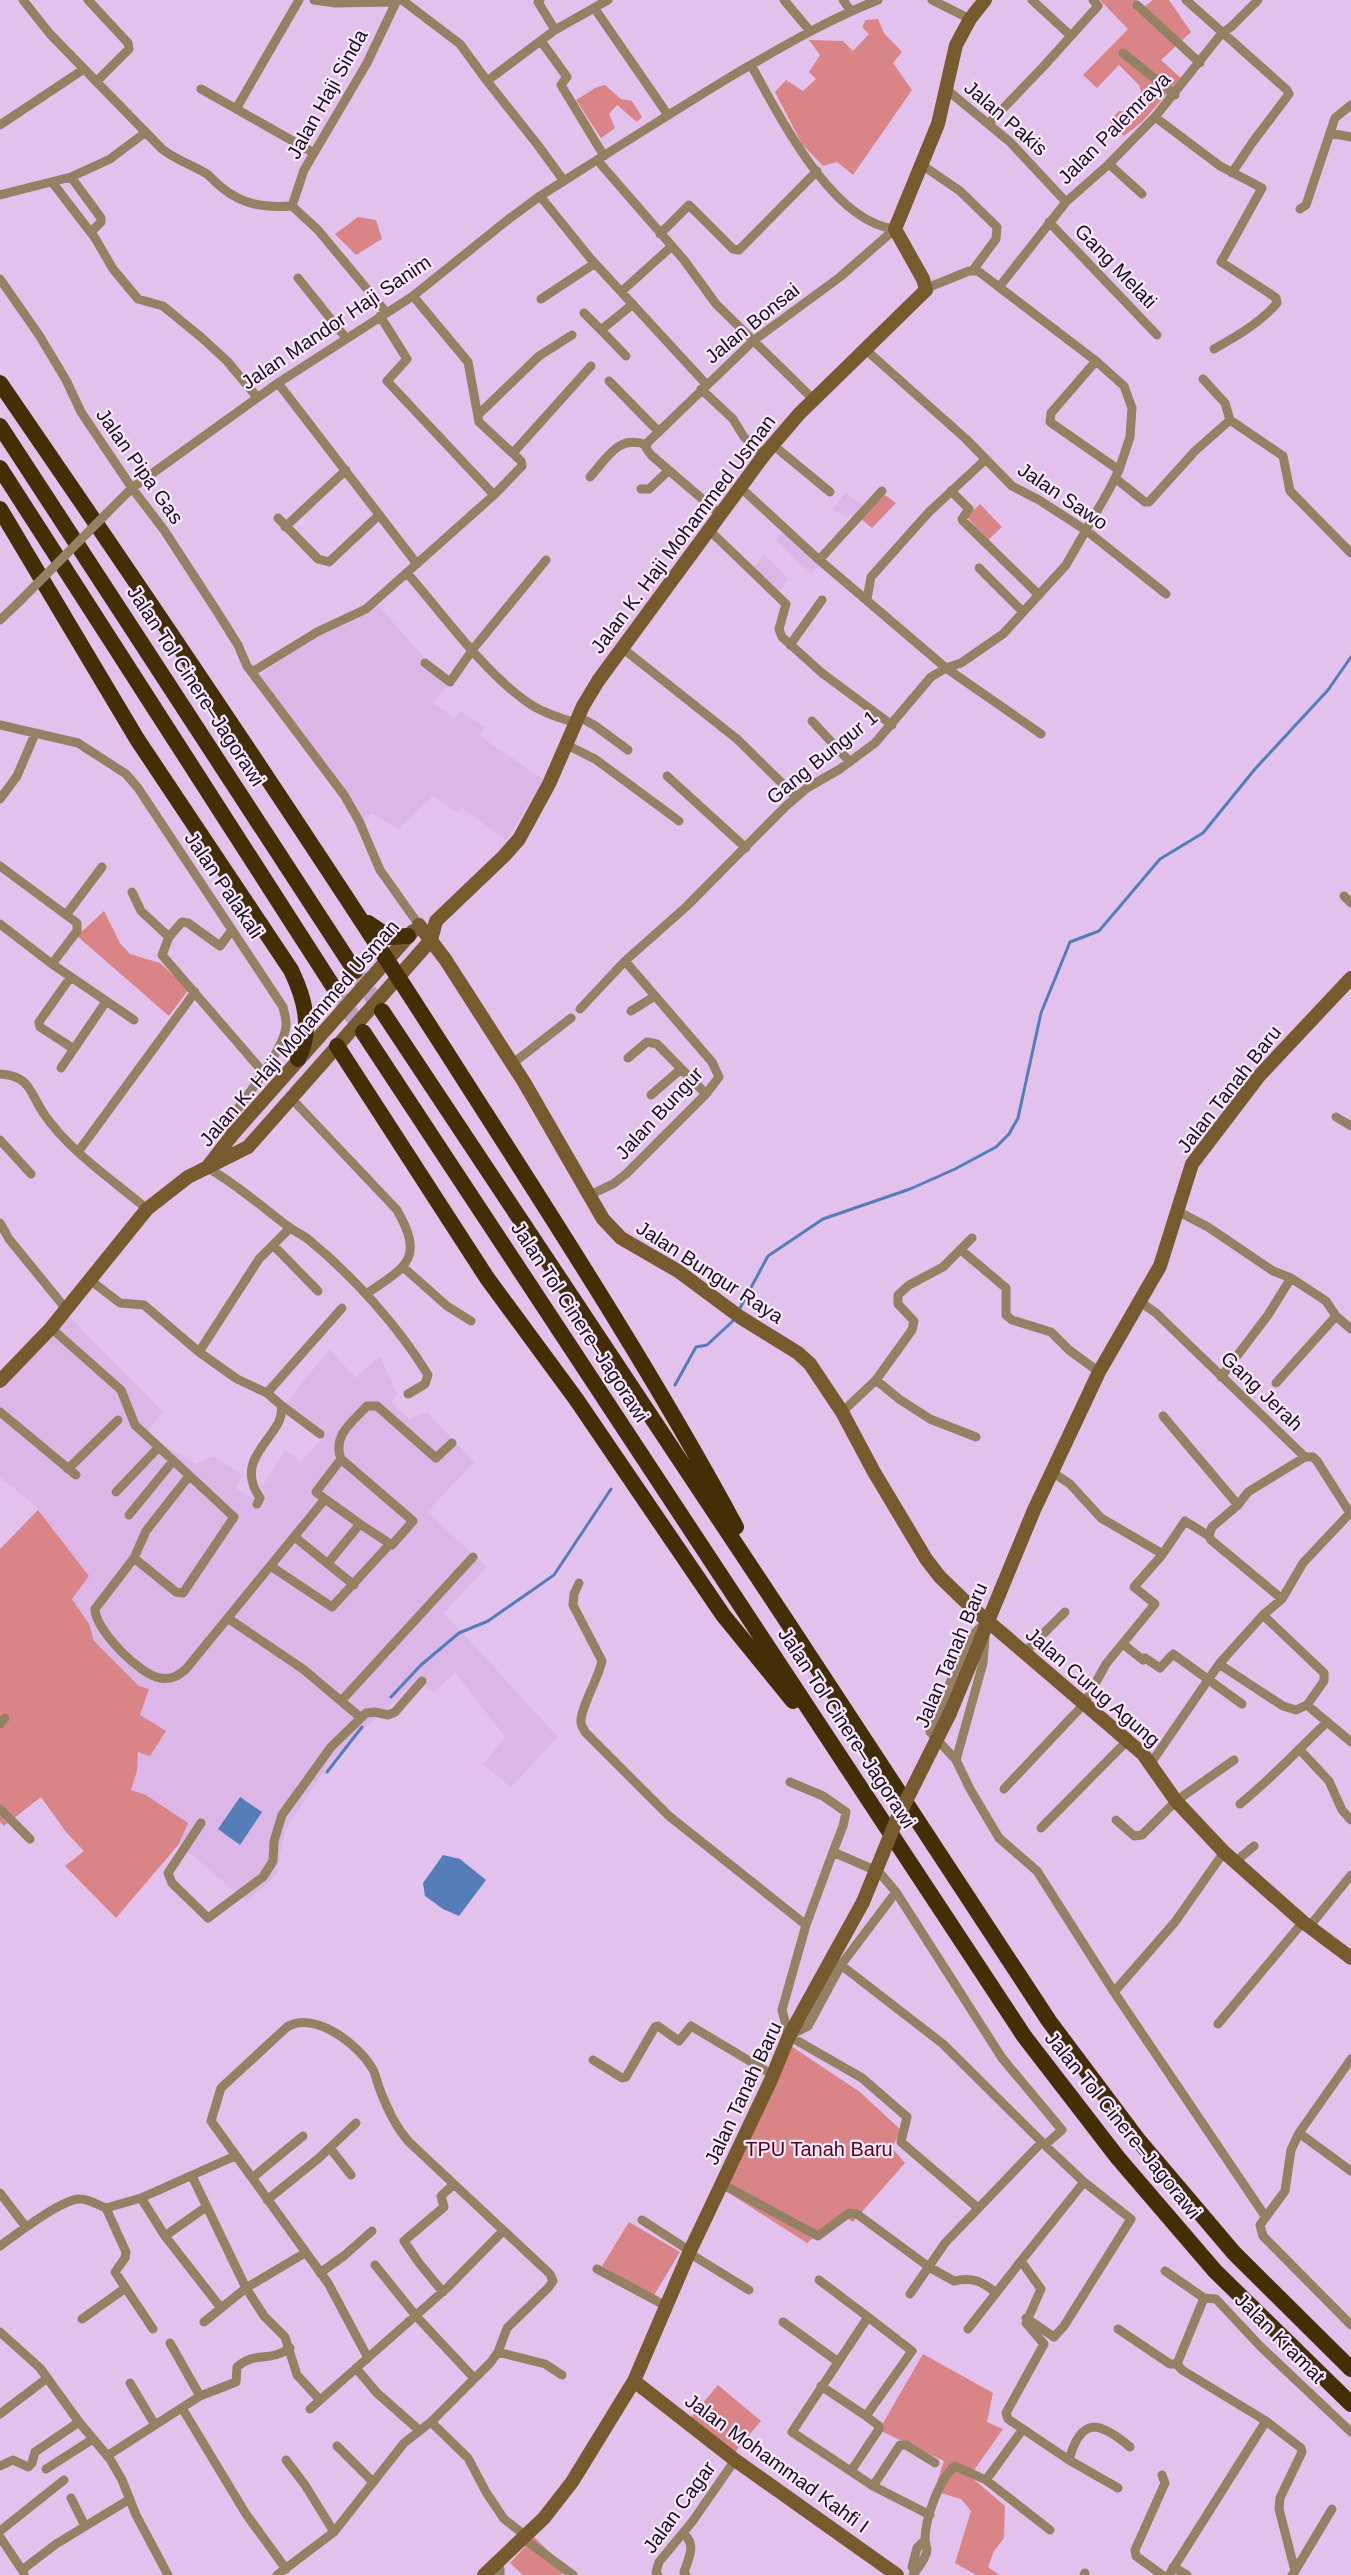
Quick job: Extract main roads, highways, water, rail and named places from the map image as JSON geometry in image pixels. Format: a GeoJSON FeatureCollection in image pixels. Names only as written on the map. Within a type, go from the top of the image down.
{"type":"FeatureCollection","features":[{"type":"Feature","properties":{"kind":"highway"},"geometry":{"type":"LineString","coordinates":[[0,383],[179,644],[358,914],[606,1301],[692,1445],[786,1620]]}},
{"type":"Feature","properties":{"kind":"highway","name":"Jalan Tol Cinere–Jagorawi"},"geometry":{"type":"LineString","coordinates":[[0,426],[355,971]]}},
{"type":"Feature","properties":{"kind":"highway"},"geometry":{"type":"LineString","coordinates":[[0,468],[336,991]]}},
{"type":"Feature","properties":{"kind":"highway"},"geometry":{"type":"LineString","coordinates":[[0,509],[137,739],[291,970],[300,989],[306,1012],[307,1033],[298,1059]]}},
{"type":"Feature","properties":{"kind":"highway"},"geometry":{"type":"LineString","coordinates":[[358,914],[373,928],[388,937],[414,931]]}},
{"type":"Feature","properties":{"kind":"highway","name":"Jalan Tol Cinere–Jagorawi"},"geometry":{"type":"LineString","coordinates":[[382,1011],[1049,2021],[1139,2141],[1234,2253],[1351,2369]]}},
{"type":"Feature","properties":{"kind":"highway","name":"Jalan Tol Cinere–Jagorawi"},"geometry":{"type":"LineString","coordinates":[[363,1032],[1024,2036],[1118,2158],[1215,2271],[1351,2404]]}},
{"type":"Feature","properties":{"kind":"highway"},"geometry":{"type":"LineString","coordinates":[[337,1046],[487,1278],[576,1399],[723,1615],[854,1777]]}},
{"type":"Feature","properties":{"kind":"water"},"geometry":{"type":"Polygon","coordinates":[[[240,1797],[262,1812],[240,1845],[218,1829],[240,1797]]]}},
{"type":"Feature","properties":{"kind":"water"},"geometry":{"type":"Polygon","coordinates":[[[443,1855],[460,1859],[486,1880],[459,1916],[443,1909],[425,1896],[423,1883],[443,1855]]]}},
{"type":"Feature","properties":{"kind":"waterway"},"geometry":{"type":"LineString","coordinates":[[739,1310],[768,1256],[823,1219],[910,1189],[955,1169],[996,1147],[1009,1134],[1018,1118],[1041,1013],[1070,942],[1099,931],[1160,859],[1203,833],[1255,769],[1328,690],[1351,657]]}},
{"type":"Feature","properties":{"kind":"waterway"},"geometry":{"type":"LineString","coordinates":[[675,1385],[696,1347],[707,1345],[735,1319]]}},
{"type":"Feature","properties":{"kind":"waterway"},"geometry":{"type":"LineString","coordinates":[[391,1697],[421,1665],[459,1633],[488,1621],[554,1575],[611,1489]]}},
{"type":"Feature","properties":{"kind":"waterway"},"geometry":{"type":"LineString","coordinates":[[327,1772],[362,1727]]}},
{"type":"Feature","properties":{"kind":"tunnel"},"geometry":{"type":"LineString","coordinates":[[355,971],[382,1011]]}},
{"type":"Feature","properties":{"kind":"tunnel"},"geometry":{"type":"LineString","coordinates":[[336,991],[363,1032]]}},
{"type":"Feature","properties":{"kind":"park label","name":"TPU Tanah Baru"},"geometry":{"type":"Point","coordinates":[819,2149]}}]}
